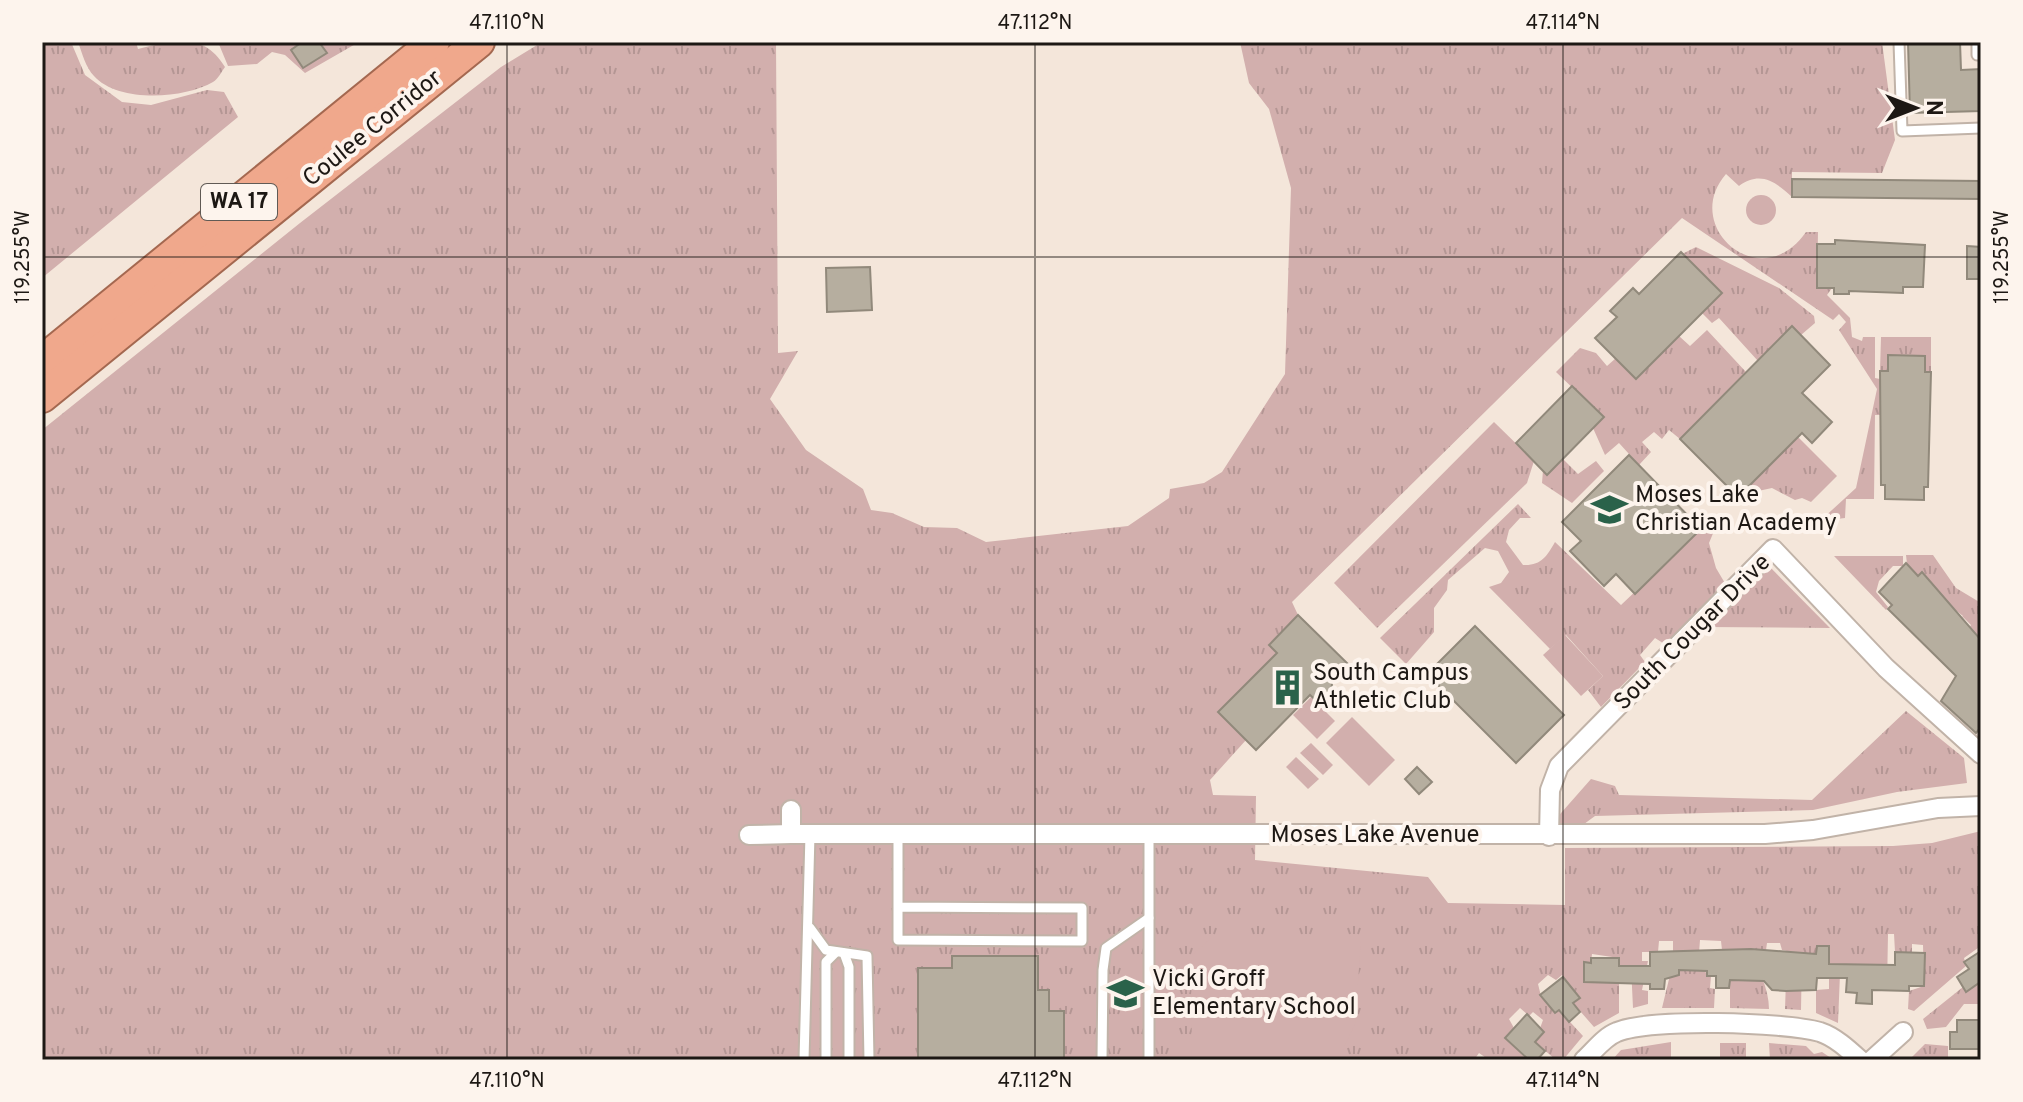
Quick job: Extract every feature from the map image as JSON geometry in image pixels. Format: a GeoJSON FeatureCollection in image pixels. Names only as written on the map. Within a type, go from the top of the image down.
{"type":"FeatureCollection","features":[{"type":"Feature","properties":{"kind":"highway","name":"Coulee Corridor"},"geometry":{"type":"LineString","coordinates":[[42,361],[434,42]]}},
{"type":"Feature","properties":{"kind":"highway","name":"Coulee Corridor"},"geometry":{"type":"LineString","coordinates":[[42,397],[479,42]]}},
{"type":"Feature","properties":{"kind":"highway","name":"WA 17"},"geometry":{"type":"LineString","coordinates":[[421,91],[502,42]]}},
{"type":"Feature","properties":{"kind":"street","name":"South Cougar Drive"},"geometry":{"type":"LineString","coordinates":[[1549,836],[1550,790],[1559,766],[1773,549],[1886,668],[1981,754]]}},
{"type":"Feature","properties":{"kind":"street","name":"Moses Lake Avenue"},"geometry":{"type":"LineString","coordinates":[[749,835],[1765,834],[1813,830],[1938,808],[1981,806]]}},
{"type":"Feature","properties":{"kind":"street"},"geometry":{"type":"LineString","coordinates":[[791,810],[800,834]]}},
{"type":"Feature","properties":{"kind":"street"},"geometry":{"type":"LineString","coordinates":[[1584,1060],[1615,1032],[1645,1024],[1677,1023],[1797,1028],[1822,1033],[1860,1060]]}},
{"type":"Feature","properties":{"kind":"street"},"geometry":{"type":"LineString","coordinates":[[1872,1060],[1903,1032]]}},
{"type":"Feature","properties":{"kind":"lane"},"geometry":{"type":"LineString","coordinates":[[1899,42],[1902,131],[1981,128]]}},
{"type":"Feature","properties":{"kind":"lane"},"geometry":{"type":"LineString","coordinates":[[1977,42],[1977,55],[1981,55]]}},
{"type":"Feature","properties":{"kind":"lane"},"geometry":{"type":"LineString","coordinates":[[800,834],[810,928],[805,950],[804,1060]]}},
{"type":"Feature","properties":{"kind":"lane"},"geometry":{"type":"LineString","coordinates":[[898,835],[898,907],[898,940],[1082,941],[1082,908],[898,907]]}},
{"type":"Feature","properties":{"kind":"lane"},"geometry":{"type":"LineString","coordinates":[[1149,835],[1149,1060]]}},
{"type":"Feature","properties":{"kind":"lane"},"geometry":{"type":"LineString","coordinates":[[1102,1060],[1106,948],[1149,918]]}},
{"type":"Feature","properties":{"kind":"lane"},"geometry":{"type":"LineString","coordinates":[[810,928],[821,947],[840,953],[862,954],[869,962],[869,1060]]}},
{"type":"Feature","properties":{"kind":"lane"},"geometry":{"type":"LineString","coordinates":[[826,1060],[826,962],[840,953]]}},
{"type":"Feature","properties":{"kind":"lane"},"geometry":{"type":"LineString","coordinates":[[840,953],[849,967],[849,1060]]}},
{"type":"Feature","properties":{"kind":"green space"},"geometry":{"type":"Polygon","coordinates":[[[187,41],[207,48],[225,67],[215,81],[201,88],[169,95],[135,94],[105,85],[94,76],[86,65],[78,42],[136,42],[138,49],[187,41]]]}},
{"type":"Feature","properties":{"kind":"green space"},"geometry":{"type":"Polygon","coordinates":[[[42,42],[71,42],[85,75],[122,102],[151,105],[207,90],[224,92],[238,117],[42,278],[42,42]]]}},
{"type":"Feature","properties":{"kind":"green space"},"geometry":{"type":"Polygon","coordinates":[[[218,42],[302,42],[291,50],[304,68],[326,53],[319,42],[359,42],[305,73],[285,55],[272,52],[257,64],[228,66],[218,42]]]}},
{"type":"Feature","properties":{"kind":"green space"},"geometry":{"type":"Polygon","coordinates":[[[542,42],[776,42],[778,353],[798,351],[770,399],[806,450],[863,489],[871,510],[892,513],[924,527],[957,528],[986,542],[1128,526],[1169,498],[1170,489],[1204,483],[1222,472],[1285,374],[1291,188],[1269,109],[1249,83],[1240,42],[1882,42],[1895,140],[1882,173],[1792,172],[1792,197],[1767,180],[1754,179],[1739,186],[1726,174],[1714,194],[1713,215],[1719,233],[1732,247],[1749,256],[1768,258],[1788,250],[1806,232],[1818,232],[1817,287],[1832,288],[1827,295],[1850,318],[1852,337],[1862,341],[1863,337],[1875,337],[1875,378],[1880,379],[1880,415],[1875,415],[1874,499],[1846,499],[1845,518],[1820,521],[1856,488],[1877,389],[1839,330],[1846,322],[1839,314],[1833,320],[1682,218],[1292,602],[1298,615],[1269,644],[1277,653],[1218,712],[1246,740],[1210,780],[1213,795],[1256,796],[1255,860],[1428,877],[1448,903],[1565,905],[1565,848],[1893,846],[1932,843],[1981,831],[1981,952],[1978,948],[1964,958],[1966,966],[1914,1011],[1908,1009],[1909,991],[1924,986],[1923,945],[1912,944],[1912,952],[1895,952],[1894,934],[1888,934],[1887,988],[1840,974],[1838,1023],[1816,1013],[1816,990],[1829,989],[1829,946],[1817,946],[1816,954],[1802,954],[1801,1010],[1785,1009],[1787,951],[1782,950],[1780,943],[1767,943],[1766,950],[1751,949],[1765,986],[1769,1009],[1730,1008],[1730,951],[1722,950],[1721,941],[1700,940],[1699,953],[1707,976],[1711,976],[1710,988],[1715,989],[1714,1008],[1662,1008],[1670,975],[1679,975],[1679,953],[1673,953],[1673,941],[1659,941],[1658,952],[1642,952],[1642,961],[1648,961],[1642,990],[1648,991],[1648,1004],[1633,1008],[1631,966],[1619,966],[1619,958],[1592,954],[1591,963],[1584,963],[1619,983],[1619,1013],[1594,1027],[1573,1003],[1579,997],[1562,975],[1556,980],[1548,975],[1538,984],[1541,996],[1555,1013],[1559,1010],[1583,1036],[1563,1060],[1556,1060],[1535,1042],[1543,1020],[1533,1012],[1529,1016],[1520,1008],[1509,1019],[1514,1028],[1505,1038],[1529,1060],[1489,1060],[1479,1053],[1474,1060],[42,1060],[42,430],[501,67],[542,42]]]}},
{"type":"Feature","properties":{"kind":"green space"},"geometry":{"type":"Polygon","coordinates":[[[1761,195],[1772,199],[1776,210],[1772,221],[1761,225],[1750,221],[1746,210],[1750,199],[1761,195]]]}},
{"type":"Feature","properties":{"kind":"green space"},"geometry":{"type":"Polygon","coordinates":[[[1696,247],[1779,288],[1814,316],[1815,323],[1801,335],[1793,327],[1758,361],[1719,318],[1712,323],[1702,313],[1682,254],[1696,247]]]}},
{"type":"Feature","properties":{"kind":"green space"},"geometry":{"type":"Polygon","coordinates":[[[1707,330],[1746,372],[1680,439],[1669,430],[1662,439],[1654,432],[1642,442],[1651,452],[1639,465],[1619,443],[1605,455],[1593,428],[1603,417],[1556,372],[1580,348],[1596,353],[1607,366],[1616,358],[1637,379],[1679,336],[1690,346],[1707,330]]]}},
{"type":"Feature","properties":{"kind":"green space"},"geometry":{"type":"Polygon","coordinates":[[[1881,337],[1931,337],[1931,372],[1925,372],[1925,356],[1888,355],[1888,371],[1880,371],[1881,337]]]}},
{"type":"Feature","properties":{"kind":"green space"},"geometry":{"type":"Polygon","coordinates":[[[1494,422],[1534,461],[1527,483],[1377,628],[1334,583],[1494,422]]]}},
{"type":"Feature","properties":{"kind":"green space"},"geometry":{"type":"Polygon","coordinates":[[[1798,437],[1837,476],[1811,502],[1802,498],[1795,500],[1772,488],[1749,493],[1745,490],[1798,437]]]}},
{"type":"Feature","properties":{"kind":"green space"},"geometry":{"type":"Polygon","coordinates":[[[1563,459],[1578,474],[1596,461],[1604,471],[1572,503],[1542,483],[1543,470],[1548,474],[1563,459]]]}},
{"type":"Feature","properties":{"kind":"green space"},"geometry":{"type":"Polygon","coordinates":[[[1518,504],[1531,518],[1520,518],[1509,530],[1506,542],[1523,565],[1543,559],[1555,542],[1621,605],[1699,531],[1703,533],[1709,526],[1714,531],[1709,543],[1716,568],[1726,585],[1666,645],[1655,638],[1640,655],[1645,662],[1601,707],[1588,690],[1603,676],[1566,635],[1550,649],[1489,587],[1501,583],[1509,572],[1498,551],[1485,548],[1448,580],[1447,590],[1434,608],[1434,632],[1406,664],[1380,638],[1518,504]]]}},
{"type":"Feature","properties":{"kind":"green space"},"geometry":{"type":"Polygon","coordinates":[[[1906,555],[1933,555],[1956,588],[1981,603],[1981,640],[1963,617],[1960,620],[1963,616],[1929,589],[1933,584],[1922,572],[1918,576],[1907,564],[1906,555]]]}},
{"type":"Feature","properties":{"kind":"green space"},"geometry":{"type":"Polygon","coordinates":[[[1834,556],[1903,556],[1903,566],[1893,566],[1879,581],[1876,592],[1888,607],[1886,610],[1834,556]]]}},
{"type":"Feature","properties":{"kind":"green space"},"geometry":{"type":"Polygon","coordinates":[[[1769,566],[1830,628],[1706,627],[1762,572],[1769,566]]]}},
{"type":"Feature","properties":{"kind":"green space"},"geometry":{"type":"Polygon","coordinates":[[[1565,635],[1603,676],[1581,696],[1543,655],[1565,635]]]}},
{"type":"Feature","properties":{"kind":"green space"},"geometry":{"type":"Polygon","coordinates":[[[1311,697],[1335,721],[1317,739],[1293,715],[1311,697]]]}},
{"type":"Feature","properties":{"kind":"green space"},"geometry":{"type":"Polygon","coordinates":[[[1906,711],[1964,758],[1967,783],[1897,792],[1813,810],[1595,816],[1580,827],[1559,826],[1554,821],[1591,779],[1615,786],[1619,795],[1812,800],[1906,711]]]}},
{"type":"Feature","properties":{"kind":"green space"},"geometry":{"type":"Polygon","coordinates":[[[1352,717],[1395,760],[1369,786],[1326,743],[1352,717]]]}},
{"type":"Feature","properties":{"kind":"green space"},"geometry":{"type":"Polygon","coordinates":[[[1311,743],[1333,765],[1323,775],[1300,753],[1311,743]]]}},
{"type":"Feature","properties":{"kind":"green space"},"geometry":{"type":"Polygon","coordinates":[[[1296,757],[1319,779],[1308,789],[1286,767],[1296,757]]]}},
{"type":"Feature","properties":{"kind":"green space"},"geometry":{"type":"Polygon","coordinates":[[[1210,939],[1361,939],[1355,1024],[1338,1060],[1192,1060],[1191,956],[1210,939]]]}},
{"type":"Feature","properties":{"kind":"green space"},"geometry":{"type":"Polygon","coordinates":[[[1981,982],[1981,1004],[1964,1004],[1946,1027],[1927,1029],[1923,1019],[1963,987],[1966,991],[1981,982]]]}},
{"type":"Feature","properties":{"kind":"green space"},"geometry":{"type":"Polygon","coordinates":[[[1671,1042],[1671,1060],[1612,1060],[1621,1050],[1671,1042]]]}},
{"type":"Feature","properties":{"kind":"green space"},"geometry":{"type":"Polygon","coordinates":[[[1720,1043],[1746,1043],[1746,1060],[1720,1060],[1720,1043]]]}},
{"type":"Feature","properties":{"kind":"green space"},"geometry":{"type":"Polygon","coordinates":[[[1769,1043],[1806,1046],[1814,1054],[1822,1052],[1834,1060],[1770,1060],[1769,1043]]]}},
{"type":"Feature","properties":{"kind":"green space"},"geometry":{"type":"Polygon","coordinates":[[[1925,1044],[1948,1046],[1948,1060],[1909,1060],[1925,1044]]]}},
{"type":"Feature","properties":{"kind":"building"},"geometry":{"type":"Polygon","coordinates":[[[302,42],[319,42],[327,53],[303,68],[291,50],[302,42]]]}},
{"type":"Feature","properties":{"kind":"building"},"geometry":{"type":"Polygon","coordinates":[[[1908,42],[1960,42],[1961,70],[1981,69],[1981,111],[1910,113],[1908,42]]]}},
{"type":"Feature","properties":{"kind":"building"},"geometry":{"type":"Polygon","coordinates":[[[1792,179],[1981,181],[1981,199],[1792,197],[1792,179]]]}},
{"type":"Feature","properties":{"kind":"building"},"geometry":{"type":"Polygon","coordinates":[[[1835,240],[1925,245],[1923,287],[1903,287],[1903,293],[1849,291],[1849,294],[1834,294],[1834,288],[1817,288],[1817,244],[1835,244],[1835,240]]]}},
{"type":"Feature","properties":{"kind":"building"},"geometry":{"type":"Polygon","coordinates":[[[1967,246],[1981,247],[1981,279],[1967,279],[1967,246]]]}},
{"type":"Feature","properties":{"kind":"building"},"geometry":{"type":"Polygon","coordinates":[[[1681,252],[1722,293],[1636,379],[1595,338],[1617,317],[1610,311],[1633,288],[1639,294],[1681,252]]]}},
{"type":"Feature","properties":{"kind":"building"},"geometry":{"type":"Polygon","coordinates":[[[870,267],[872,310],[827,312],[826,268],[870,267]]]}},
{"type":"Feature","properties":{"kind":"building"},"geometry":{"type":"Polygon","coordinates":[[[1792,326],[1830,365],[1802,393],[1832,422],[1812,443],[1802,433],[1738,497],[1680,439],[1792,326]]]}},
{"type":"Feature","properties":{"kind":"building"},"geometry":{"type":"Polygon","coordinates":[[[1888,355],[1925,356],[1925,372],[1931,372],[1928,487],[1924,487],[1924,500],[1885,499],[1885,485],[1881,485],[1880,371],[1888,371],[1888,355]]]}},
{"type":"Feature","properties":{"kind":"building"},"geometry":{"type":"Polygon","coordinates":[[[1572,386],[1604,417],[1547,475],[1516,443],[1572,386]]]}},
{"type":"Feature","properties":{"kind":"building"},"geometry":{"type":"Polygon","coordinates":[[[1629,455],[1701,529],[1635,594],[1616,574],[1604,586],[1570,551],[1581,541],[1562,522],[1629,455]]]}},
{"type":"Feature","properties":{"kind":"building"},"geometry":{"type":"Polygon","coordinates":[[[1906,563],[1918,576],[1922,572],[1981,640],[1981,727],[1976,733],[1941,701],[1956,676],[1888,609],[1892,605],[1879,592],[1906,563]]]}},
{"type":"Feature","properties":{"kind":"building","name":"South Campus Athletic Club"},"geometry":{"type":"Polygon","coordinates":[[[1298,615],[1349,665],[1332,682],[1331,701],[1324,708],[1310,695],[1256,750],[1218,712],[1277,653],[1269,645],[1298,615]]]}},
{"type":"Feature","properties":{"kind":"building"},"geometry":{"type":"Polygon","coordinates":[[[1475,626],[1564,715],[1516,763],[1427,674],[1475,626]]]}},
{"type":"Feature","properties":{"kind":"building"},"geometry":{"type":"Polygon","coordinates":[[[1417,767],[1432,782],[1419,794],[1405,779],[1417,767]]]}},
{"type":"Feature","properties":{"kind":"building"},"geometry":{"type":"Polygon","coordinates":[[[1817,946],[1829,946],[1829,964],[1895,965],[1895,952],[1925,953],[1924,986],[1909,986],[1909,991],[1872,990],[1872,1004],[1856,1003],[1857,993],[1846,992],[1847,978],[1817,978],[1816,990],[1786,991],[1772,990],[1764,981],[1730,980],[1729,988],[1716,988],[1716,976],[1707,976],[1707,971],[1679,970],[1679,975],[1665,979],[1664,989],[1650,989],[1650,984],[1584,982],[1584,962],[1591,963],[1591,958],[1619,958],[1619,966],[1650,966],[1650,952],[1751,949],[1816,954],[1817,946]]]}},
{"type":"Feature","properties":{"kind":"building"},"geometry":{"type":"Polygon","coordinates":[[[1981,951],[1981,986],[1979,983],[1966,992],[1957,977],[1969,969],[1964,962],[1981,951]]]}},
{"type":"Feature","properties":{"kind":"building"},"geometry":{"type":"Polygon","coordinates":[[[952,956],[1038,956],[1038,990],[1049,990],[1049,1011],[1064,1011],[1064,1060],[918,1060],[918,968],[952,968],[952,956]]]}},
{"type":"Feature","properties":{"kind":"building"},"geometry":{"type":"Polygon","coordinates":[[[1563,977],[1580,998],[1573,1003],[1580,1012],[1569,1022],[1559,1010],[1555,1013],[1540,995],[1563,977]]]}},
{"type":"Feature","properties":{"kind":"building"},"geometry":{"type":"Polygon","coordinates":[[[1527,1014],[1544,1032],[1535,1042],[1545,1051],[1537,1060],[1529,1060],[1505,1038],[1527,1014]]]}},
{"type":"Feature","properties":{"kind":"building"},"geometry":{"type":"Polygon","coordinates":[[[1957,1020],[1981,1020],[1981,1049],[1950,1049],[1950,1032],[1957,1032],[1957,1020]]]}},
{"type":"Feature","properties":{"kind":"place","name":"Moses Lake Christian Academy"},"geometry":{"type":"Point","coordinates":[1609,510]}},
{"type":"Feature","properties":{"kind":"place","name":"South Campus Athletic Club"},"geometry":{"type":"Point","coordinates":[1287,688]}},
{"type":"Feature","properties":{"kind":"place","name":"Vicki Groff Elementary School"},"geometry":{"type":"Point","coordinates":[1126,994]}}]}
